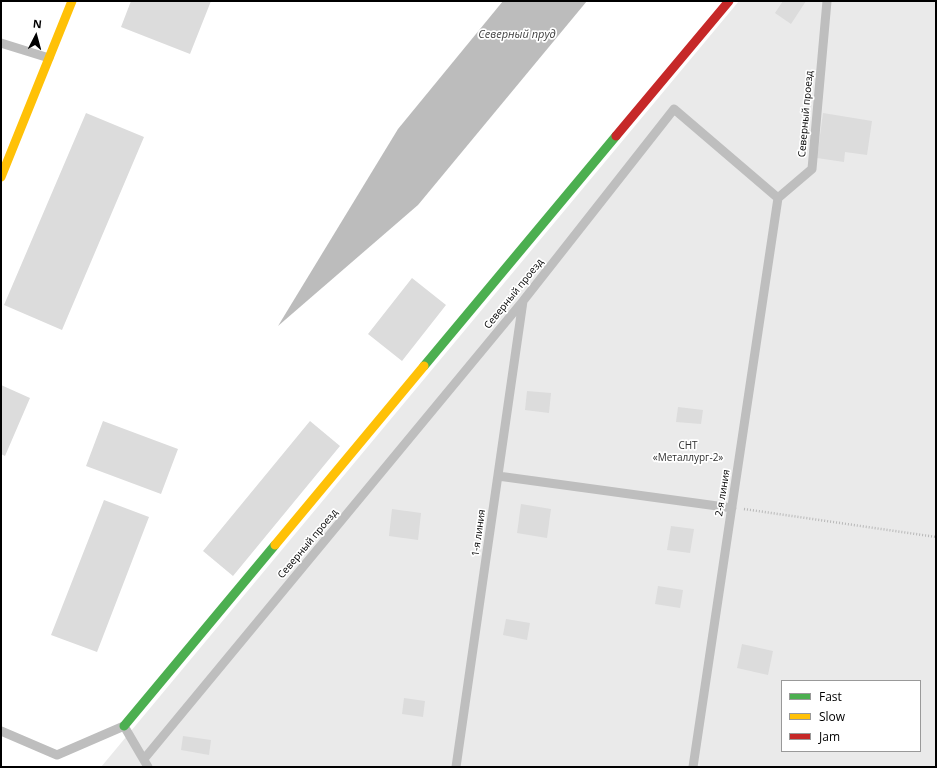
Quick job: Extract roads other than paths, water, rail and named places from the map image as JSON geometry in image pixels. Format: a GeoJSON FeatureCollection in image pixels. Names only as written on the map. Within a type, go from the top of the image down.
{"type":"FeatureCollection","features":[{"type":"Feature","properties":{"kind":"street"},"geometry":{"type":"LineString","coordinates":[[1,177],[72,1]]}},
{"type":"Feature","properties":{"kind":"street"},"geometry":{"type":"LineString","coordinates":[[124,726],[728,1]]}},
{"type":"Feature","properties":{"kind":"lane","name":"Северный проезд"},"geometry":{"type":"LineString","coordinates":[[146,763],[523,301],[674,109],[778,198],[812,169],[827,1]]}},
{"type":"Feature","properties":{"kind":"lane"},"geometry":{"type":"LineString","coordinates":[[1,43],[49,58]]}},
{"type":"Feature","properties":{"kind":"lane","name":"2-я линия"},"geometry":{"type":"LineString","coordinates":[[693,767],[778,198]]}},
{"type":"Feature","properties":{"kind":"lane","name":"1-я линия"},"geometry":{"type":"LineString","coordinates":[[456,767],[523,301]]}},
{"type":"Feature","properties":{"kind":"lane"},"geometry":{"type":"LineString","coordinates":[[498,476],[732,508]]}},
{"type":"Feature","properties":{"kind":"lane"},"geometry":{"type":"LineString","coordinates":[[1,731],[57,755],[124,726],[146,763]]}},
{"type":"Feature","properties":{"kind":"water","name":"Северный пруд"},"geometry":{"type":"Polygon","coordinates":[[[503,1],[587,1],[418,205],[278,326],[398,129],[503,1]]]}},
{"type":"Feature","properties":{"kind":"park label","name":"СНТ «Металлург-2»"},"geometry":{"type":"Point","coordinates":[688,452]}}]}
